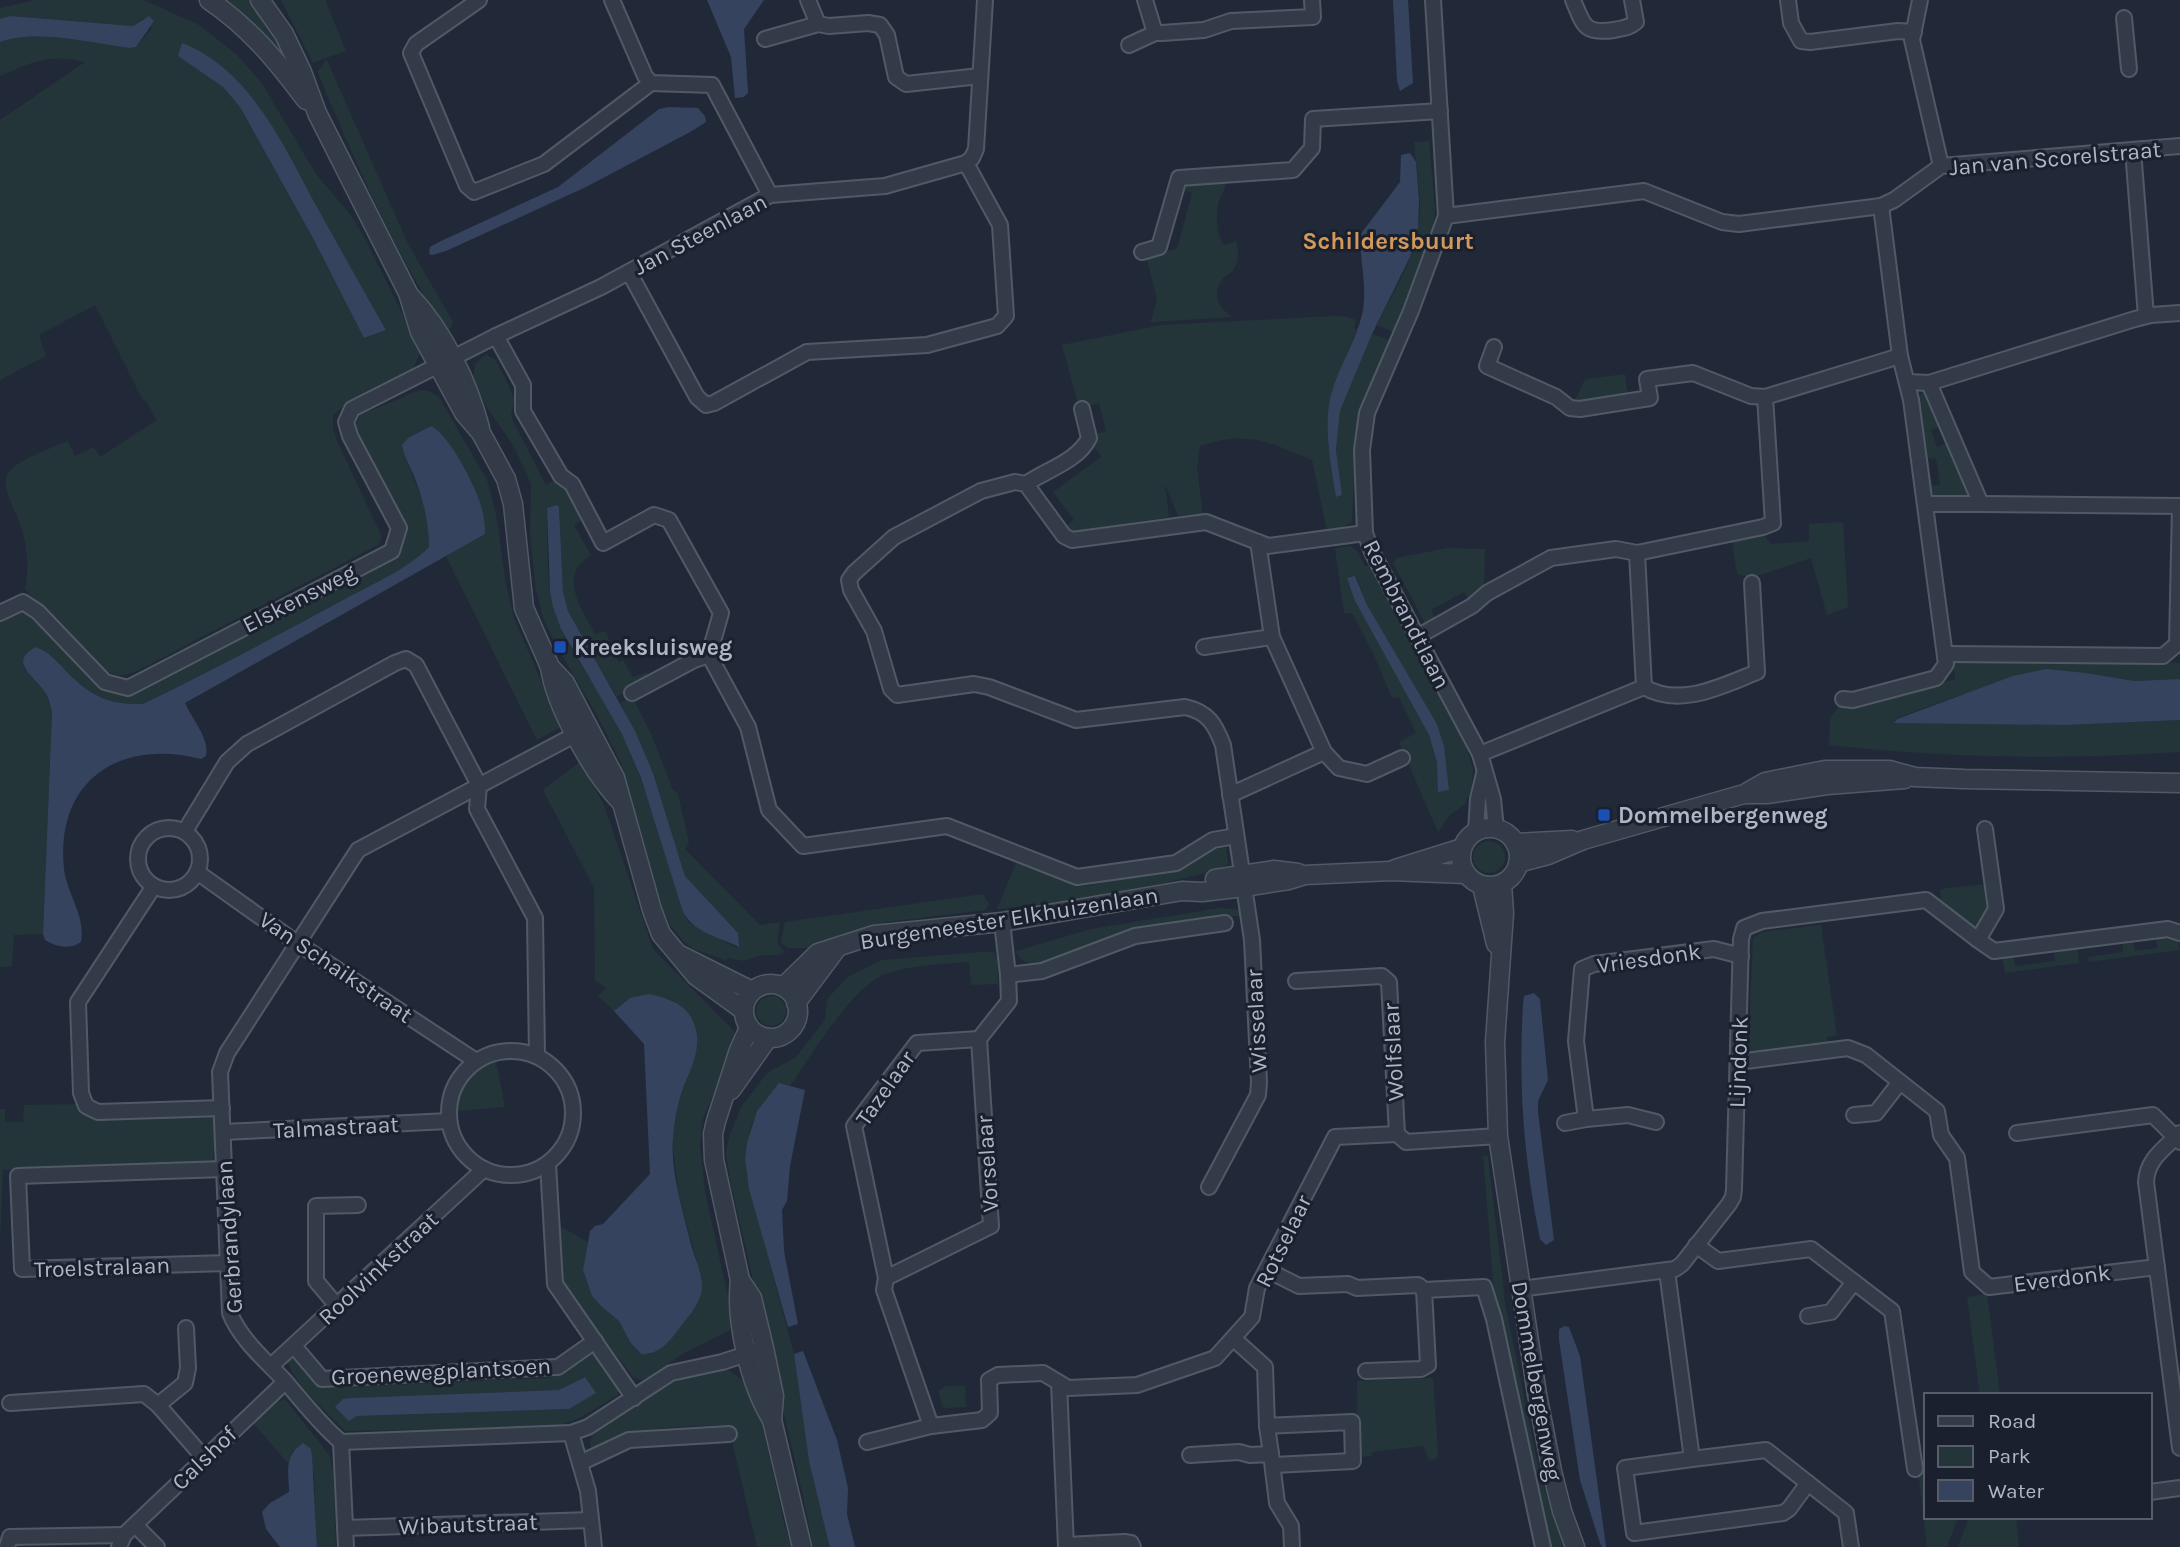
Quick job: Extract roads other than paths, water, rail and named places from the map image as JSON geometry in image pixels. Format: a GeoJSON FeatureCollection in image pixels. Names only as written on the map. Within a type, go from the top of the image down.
{"type":"FeatureCollection","features":[{"type":"Feature","properties":{"kind":"street"},"geometry":{"type":"LineString","coordinates":[[209,0],[236,19],[269,51],[317,113]]}},
{"type":"Feature","properties":{"kind":"street"},"geometry":{"type":"LineString","coordinates":[[260,0],[284,34],[317,113],[408,293],[433,325],[445,362],[474,407],[481,433],[506,479],[513,504],[524,608],[550,667],[552,684],[583,730],[603,784],[620,801],[661,934],[696,976],[743,1010]]}},
{"type":"Feature","properties":{"kind":"street"},"geometry":{"type":"LineString","coordinates":[[479,0],[416,44],[411,53],[467,186],[474,192],[544,164],[651,83],[712,85],[770,195]]}},
{"type":"Feature","properties":{"kind":"street"},"geometry":{"type":"LineString","coordinates":[[612,0],[645,76],[651,83]]}},
{"type":"Feature","properties":{"kind":"street"},"geometry":{"type":"LineString","coordinates":[[808,0],[818,24]]}},
{"type":"Feature","properties":{"kind":"street"},"geometry":{"type":"LineString","coordinates":[[629,272],[697,397],[706,405],[807,352],[927,345],[997,326],[1006,316],[1000,225],[966,163],[976,149],[985,0]]}},
{"type":"Feature","properties":{"kind":"street"},"geometry":{"type":"LineString","coordinates":[[1145,0],[1155,33]]}},
{"type":"Feature","properties":{"kind":"street"},"geometry":{"type":"LineString","coordinates":[[1129,45],[1155,33],[1204,30],[1231,21],[1313,17],[1312,0]]}},
{"type":"Feature","properties":{"kind":"street","name":"Rembrandtlaan"},"geometry":{"type":"LineString","coordinates":[[1433,0],[1446,216],[1411,311],[1367,414],[1362,450],[1365,533],[1372,552],[1480,754],[1493,799],[1496,829]]}},
{"type":"Feature","properties":{"kind":"street"},"geometry":{"type":"LineString","coordinates":[[1573,0],[1584,25],[1597,32],[1630,27],[1636,23],[1632,0]]}},
{"type":"Feature","properties":{"kind":"street"},"geometry":{"type":"LineString","coordinates":[[1788,0],[1791,23],[1801,41],[1810,43],[1898,31],[1914,32]]}},
{"type":"Feature","properties":{"kind":"street"},"geometry":{"type":"LineString","coordinates":[[1920,0],[1912,40],[1941,166]]}},
{"type":"Feature","properties":{"kind":"street"},"geometry":{"type":"LineString","coordinates":[[2124,18],[2129,69]]}},
{"type":"Feature","properties":{"kind":"street"},"geometry":{"type":"LineString","coordinates":[[765,40],[818,24],[880,25],[887,34],[896,77],[906,84],[980,76]]}},
{"type":"Feature","properties":{"kind":"street"},"geometry":{"type":"LineString","coordinates":[[1142,251],[1159,247],[1179,178],[1293,170],[1312,148],[1313,119],[1440,111]]}},
{"type":"Feature","properties":{"kind":"street","name":"Jan van Scorelstraat"},"geometry":{"type":"LineString","coordinates":[[1446,216],[1644,191],[1721,222],[1738,224],[1881,206],[1894,201],[1941,166],[2180,146]]}},
{"type":"Feature","properties":{"kind":"street"},"geometry":{"type":"LineString","coordinates":[[2133,149],[2146,316]]}},
{"type":"Feature","properties":{"kind":"street","name":"Jan Steenlaan"},"geometry":{"type":"LineString","coordinates":[[445,362],[629,272],[770,195],[885,186],[966,163]]}},
{"type":"Feature","properties":{"kind":"street"},"geometry":{"type":"LineString","coordinates":[[1843,699],[1853,700],[1936,678],[1946,664],[1926,505],[1908,382],[1900,356],[1881,206]]}},
{"type":"Feature","properties":{"kind":"street"},"geometry":{"type":"LineString","coordinates":[[1908,382],[1928,383],[2146,316],[2180,313]]}},
{"type":"Feature","properties":{"kind":"street"},"geometry":{"type":"LineString","coordinates":[[496,336],[523,385],[523,411],[561,476],[572,484],[603,543],[654,516],[669,520],[720,613],[709,655],[748,727],[769,810],[803,846],[947,826],[1077,877],[1176,863],[1213,840],[1236,836]]}},
{"type":"Feature","properties":{"kind":"street"},"geometry":{"type":"LineString","coordinates":[[1494,347],[1487,366],[1556,397],[1570,408],[1580,409],[1650,398],[1647,379],[1693,373],[1751,397],[1765,397],[1900,356]]}},
{"type":"Feature","properties":{"kind":"street","name":"Elskensweg"},"geometry":{"type":"LineString","coordinates":[[0,613],[23,603],[38,612],[106,682],[128,688],[392,551],[399,528],[350,436],[346,422],[352,409],[445,362]]}},
{"type":"Feature","properties":{"kind":"street"},"geometry":{"type":"LineString","coordinates":[[1928,383],[1981,504]]}},
{"type":"Feature","properties":{"kind":"street"},"geometry":{"type":"LineString","coordinates":[[1417,636],[1551,558],[1616,549],[1637,553],[1773,523],[1765,397]]}},
{"type":"Feature","properties":{"kind":"street"},"geometry":{"type":"LineString","coordinates":[[1082,409],[1089,438],[1085,446],[1055,468],[1043,472],[1026,484],[1065,536],[1072,540],[1206,522],[1268,546],[1365,533]]}},
{"type":"Feature","properties":{"kind":"street","name":"Wisselaar"},"geometry":{"type":"LineString","coordinates":[[1026,484],[1015,482],[981,491],[894,537],[854,573],[849,580],[851,590],[874,631],[891,689],[897,695],[974,684],[989,687],[1076,720],[1185,707],[1198,709],[1209,717],[1216,727],[1223,745],[1252,940],[1258,1095],[1209,1187]]}},
{"type":"Feature","properties":{"kind":"street"},"geometry":{"type":"LineString","coordinates":[[1926,505],[2180,506],[2177,644],[2163,656],[1945,654]]}},
{"type":"Feature","properties":{"kind":"street"},"geometry":{"type":"LineString","coordinates":[[1258,542],[1272,637],[1324,752],[1339,768],[1367,774],[1402,758]]}},
{"type":"Feature","properties":{"kind":"street"},"geometry":{"type":"LineString","coordinates":[[1637,553],[1644,687]]}},
{"type":"Feature","properties":{"kind":"street"},"geometry":{"type":"LineString","coordinates":[[1644,687],[1654,693],[1697,696],[1756,672],[1752,583]]}},
{"type":"Feature","properties":{"kind":"street"},"geometry":{"type":"LineString","coordinates":[[1204,647],[1272,637]]}},
{"type":"Feature","properties":{"kind":"street"},"geometry":{"type":"LineString","coordinates":[[632,693],[694,660],[709,655]]}},
{"type":"Feature","properties":{"kind":"street"},"geometry":{"type":"LineString","coordinates":[[184,831],[227,762],[247,744],[406,659],[416,665],[479,785],[477,809],[535,918],[537,1056]]}},
{"type":"Feature","properties":{"kind":"street"},"geometry":{"type":"LineString","coordinates":[[1480,754],[1644,687]]}},
{"type":"Feature","properties":{"kind":"street","name":"Gerbrandylaan"},"geometry":{"type":"LineString","coordinates":[[341,1442],[328,1431],[234,1323],[230,1313],[220,1072],[227,1053],[358,850],[583,730]]}},
{"type":"Feature","properties":{"kind":"street"},"geometry":{"type":"LineString","coordinates":[[1230,796],[1324,752]]}},
{"type":"Feature","properties":{"kind":"street","name":"Rembrandtlaan"},"geometry":{"type":"LineString","coordinates":[[1476,831],[1478,799],[1485,773]]}},
{"type":"Feature","properties":{"kind":"street"},"geometry":{"type":"LineString","coordinates":[[1518,863],[1548,855],[1583,839],[1744,793],[1767,794],[1827,785],[1892,782],[1915,777],[2180,783]]}},
{"type":"Feature","properties":{"kind":"street"},"geometry":{"type":"LineString","coordinates":[[175,828],[184,831],[200,852],[197,872],[190,882],[176,889],[153,886],[141,871],[138,862],[142,843],[156,830],[175,828]]}},
{"type":"Feature","properties":{"kind":"street"},"geometry":{"type":"LineString","coordinates":[[1979,940],[1996,909],[1985,828]]}},
{"type":"Feature","properties":{"kind":"street"},"geometry":{"type":"LineString","coordinates":[[1496,829],[1504,832],[1515,843],[1518,863],[1513,875],[1502,884],[1482,886],[1466,874],[1462,866],[1461,848],[1476,831],[1496,829]]}},
{"type":"Feature","properties":{"kind":"street"},"geometry":{"type":"LineString","coordinates":[[1515,843],[1583,839]]}},
{"type":"Feature","properties":{"kind":"street","name":"Burgemeester Elkhuizenlaan"},"geometry":{"type":"LineString","coordinates":[[1390,871],[1461,848]]}},
{"type":"Feature","properties":{"kind":"street","name":"Burgemeester Elkhuizenlaan"},"geometry":{"type":"LineString","coordinates":[[783,987],[818,953],[874,935],[1002,922],[1182,891],[1201,882],[1243,881],[1274,870],[1305,875],[1390,871],[1466,874]]}},
{"type":"Feature","properties":{"kind":"street","name":"Van Schaikstraat"},"geometry":{"type":"LineString","coordinates":[[197,872],[297,943],[476,1061]]}},
{"type":"Feature","properties":{"kind":"street","name":"Dommelbergenweg"},"geometry":{"type":"LineString","coordinates":[[1502,884],[1504,913],[1496,1042],[1498,1136],[1520,1289],[1552,1471],[1575,1547]]}},
{"type":"Feature","properties":{"kind":"street"},"geometry":{"type":"LineString","coordinates":[[153,886],[78,1002],[81,1093],[86,1106],[98,1112],[222,1108]]}},
{"type":"Feature","properties":{"kind":"street","name":"Dommelbergenweg"},"geometry":{"type":"LineString","coordinates":[[1482,886],[1500,961]]}},
{"type":"Feature","properties":{"kind":"street","name":"Lijndonk"},"geometry":{"type":"LineString","coordinates":[[1667,1271],[1682,1264],[1733,1197],[1744,928],[1751,924],[1926,901],[1994,951],[2168,929],[2180,933]]}},
{"type":"Feature","properties":{"kind":"street"},"geometry":{"type":"LineString","coordinates":[[979,1039],[1009,1001],[1002,922]]}},
{"type":"Feature","properties":{"kind":"street"},"geometry":{"type":"LineString","coordinates":[[1008,975],[1042,971],[1135,936],[1225,923]]}},
{"type":"Feature","properties":{"kind":"street","name":"Burgemeester Elkhuizenlaan"},"geometry":{"type":"LineString","coordinates":[[796,1003],[836,948]]}},
{"type":"Feature","properties":{"kind":"street","name":"Vriesdonk"},"geometry":{"type":"LineString","coordinates":[[1586,1119],[1576,1041],[1582,970],[1594,964],[1714,949],[1741,956]]}},
{"type":"Feature","properties":{"kind":"street"},"geometry":{"type":"LineString","coordinates":[[675,952],[752,991]]}},
{"type":"Feature","properties":{"kind":"street","name":"Wolfslaar"},"geometry":{"type":"LineString","coordinates":[[1296,981],[1382,976],[1389,982],[1397,1134]]}},
{"type":"Feature","properties":{"kind":"street"},"geometry":{"type":"LineString","coordinates":[[767,984],[783,987],[796,1003],[796,1020],[792,1028],[777,1037],[761,1036],[749,1028],[743,1010],[745,1003],[752,991],[767,984]]}},
{"type":"Feature","properties":{"kind":"street"},"geometry":{"type":"LineString","coordinates":[[749,1028],[739,1050],[713,1134],[714,1160],[740,1280],[738,1298],[756,1351],[761,1402],[772,1420],[802,1547]]}},
{"type":"Feature","properties":{"kind":"street"},"geometry":{"type":"LineString","coordinates":[[721,1104],[768,1038]]}},
{"type":"Feature","properties":{"kind":"street","name":"Vorselaar"},"geometry":{"type":"LineString","coordinates":[[886,1278],[991,1226],[979,1039]]}},
{"type":"Feature","properties":{"kind":"street","name":"Tazelaar"},"geometry":{"type":"LineString","coordinates":[[886,1278],[854,1126],[917,1043],[979,1039]]}},
{"type":"Feature","properties":{"kind":"street"},"geometry":{"type":"LineString","coordinates":[[1738,1062],[1847,1048],[1866,1055],[1900,1082],[1876,1113],[1854,1115]]}},
{"type":"Feature","properties":{"kind":"street"},"geometry":{"type":"LineString","coordinates":[[517,1050],[537,1056],[555,1068],[562,1077],[568,1086],[574,1107],[572,1128],[563,1148],[548,1164],[533,1172],[500,1174],[484,1169],[470,1160],[459,1147],[449,1121],[448,1107],[461,1076],[476,1061],[495,1052],[517,1050]]}},
{"type":"Feature","properties":{"kind":"street","name":"Everdonk"},"geometry":{"type":"LineString","coordinates":[[1900,1082],[1937,1111],[1941,1135],[1957,1158],[1972,1272],[1989,1287],[2157,1267]]}},
{"type":"Feature","properties":{"kind":"street"},"geometry":{"type":"LineString","coordinates":[[1564,1122],[1628,1115],[1656,1122]]}},
{"type":"Feature","properties":{"kind":"street"},"geometry":{"type":"LineString","coordinates":[[2017,1133],[2153,1115],[2178,1138],[2152,1161],[2147,1170],[2146,1182],[2180,1448]]}},
{"type":"Feature","properties":{"kind":"street","name":"Talmastraat"},"geometry":{"type":"LineString","coordinates":[[223,1132],[449,1121]]}},
{"type":"Feature","properties":{"kind":"street","name":"Rotselaar"},"geometry":{"type":"LineString","coordinates":[[867,1442],[931,1426],[982,1420],[990,1413],[989,1380],[998,1375],[1043,1373],[1068,1388],[1137,1385],[1216,1358],[1252,1317],[1257,1288],[1335,1137],[1397,1134],[1406,1142],[1498,1136]]}},
{"type":"Feature","properties":{"kind":"street"},"geometry":{"type":"LineString","coordinates":[[548,1164],[555,1284],[634,1398]]}},
{"type":"Feature","properties":{"kind":"street","name":"Troelstralaan"},"geometry":{"type":"LineString","coordinates":[[224,1168],[19,1176],[22,1269],[228,1263]]}},
{"type":"Feature","properties":{"kind":"street","name":"Roolvinkstraat"},"geometry":{"type":"LineString","coordinates":[[271,1366],[484,1169]]}},
{"type":"Feature","properties":{"kind":"street"},"geometry":{"type":"LineString","coordinates":[[337,1306],[316,1281],[316,1206],[358,1205]]}},
{"type":"Feature","properties":{"kind":"street"},"geometry":{"type":"LineString","coordinates":[[1696,1245],[1718,1261],[1811,1250],[1892,1311],[1915,1469]]}},
{"type":"Feature","properties":{"kind":"street"},"geometry":{"type":"LineString","coordinates":[[1267,1270],[1299,1286],[1348,1284],[1357,1288],[1484,1287],[1494,1319],[1543,1547]]}},
{"type":"Feature","properties":{"kind":"street"},"geometry":{"type":"LineString","coordinates":[[1520,1289],[1667,1271],[1692,1459]]}},
{"type":"Feature","properties":{"kind":"street"},"geometry":{"type":"LineString","coordinates":[[886,1278],[884,1290],[931,1426]]}},
{"type":"Feature","properties":{"kind":"street"},"geometry":{"type":"LineString","coordinates":[[1808,1315],[1831,1312],[1854,1282]]}},
{"type":"Feature","properties":{"kind":"street"},"geometry":{"type":"LineString","coordinates":[[1366,1371],[1421,1369],[1428,1365],[1421,1287]]}},
{"type":"Feature","properties":{"kind":"street"},"geometry":{"type":"LineString","coordinates":[[158,1405],[185,1383],[188,1367],[186,1328]]}},
{"type":"Feature","properties":{"kind":"street"},"geometry":{"type":"LineString","coordinates":[[2165,1331],[2180,1329]]}},
{"type":"Feature","properties":{"kind":"street"},"geometry":{"type":"LineString","coordinates":[[1234,1339],[1265,1367],[1267,1426],[1277,1503],[1291,1527],[1292,1547]]}},
{"type":"Feature","properties":{"kind":"street","name":"Groenewegplantsoen"},"geometry":{"type":"LineString","coordinates":[[294,1346],[322,1379],[558,1367],[595,1341]]}},
{"type":"Feature","properties":{"kind":"street"},"geometry":{"type":"LineString","coordinates":[[346,1547],[341,1442],[571,1433],[588,1427],[671,1374],[756,1351]]}},
{"type":"Feature","properties":{"kind":"street","name":"Calshof"},"geometry":{"type":"LineString","coordinates":[[7,1547],[9,1537],[121,1541],[285,1382]]}},
{"type":"Feature","properties":{"kind":"street"},"geometry":{"type":"LineString","coordinates":[[1059,1382],[1066,1546],[1124,1542],[1131,1543],[1133,1547]]}},
{"type":"Feature","properties":{"kind":"street"},"geometry":{"type":"LineString","coordinates":[[10,1403],[144,1394],[158,1405],[204,1458]]}},
{"type":"Feature","properties":{"kind":"street"},"geometry":{"type":"LineString","coordinates":[[1190,1455],[1239,1452],[1272,1460],[1353,1461],[1352,1422],[1267,1426]]}},
{"type":"Feature","properties":{"kind":"street"},"geometry":{"type":"LineString","coordinates":[[571,1433],[588,1490],[594,1547]]}},
{"type":"Feature","properties":{"kind":"street"},"geometry":{"type":"LineString","coordinates":[[580,1462],[629,1440],[729,1434]]}},
{"type":"Feature","properties":{"kind":"street"},"geometry":{"type":"LineString","coordinates":[[1808,1483],[1783,1513],[1634,1532],[1625,1468],[1766,1450],[1808,1483],[1846,1513],[1852,1547]]}},
{"type":"Feature","properties":{"kind":"street"},"geometry":{"type":"LineString","coordinates":[[2152,1492],[2180,1488]]}},
{"type":"Feature","properties":{"kind":"street","name":"Wibautstraat"},"geometry":{"type":"LineString","coordinates":[[345,1528],[590,1520]]}},
{"type":"Feature","properties":{"kind":"street"},"geometry":{"type":"LineString","coordinates":[[135,1525],[157,1547]]}},
{"type":"Feature","properties":{"kind":"water"},"geometry":{"type":"Polygon","coordinates":[[[707,0],[764,0],[744,29],[748,93],[744,97],[735,98],[731,57],[707,0]]]}},
{"type":"Feature","properties":{"kind":"water"},"geometry":{"type":"Polygon","coordinates":[[[1393,0],[1408,0],[1413,83],[1400,91],[1397,81],[1393,0]]]}},
{"type":"Feature","properties":{"kind":"water"},"geometry":{"type":"Polygon","coordinates":[[[10,16],[133,26],[149,16],[154,21],[136,47],[129,48],[47,37],[15,38],[0,42],[0,19],[10,16]]]}},
{"type":"Feature","properties":{"kind":"water"},"geometry":{"type":"Polygon","coordinates":[[[182,43],[206,55],[228,71],[264,113],[386,330],[364,338],[314,240],[240,107],[223,87],[178,56],[182,43]]]}},
{"type":"Feature","properties":{"kind":"water"},"geometry":{"type":"Polygon","coordinates":[[[698,108],[705,116],[706,122],[586,187],[446,251],[429,254],[430,247],[441,241],[558,187],[659,109],[698,108]]]}},
{"type":"Feature","properties":{"kind":"water"},"geometry":{"type":"Polygon","coordinates":[[[1410,153],[1416,162],[1418,232],[1410,257],[1372,334],[1340,411],[1336,450],[1342,495],[1336,497],[1329,446],[1329,408],[1334,385],[1355,336],[1364,305],[1360,235],[1400,182],[1401,155],[1410,153]]]}},
{"type":"Feature","properties":{"kind":"water"},"geometry":{"type":"Polygon","coordinates":[[[431,426],[446,439],[468,474],[482,509],[485,534],[185,703],[203,736],[206,756],[201,759],[171,754],[144,755],[119,761],[98,773],[82,790],[70,812],[64,838],[64,869],[79,914],[81,942],[63,947],[45,940],[43,934],[52,712],[46,693],[25,669],[24,658],[36,647],[45,651],[74,679],[100,697],[120,703],[143,704],[388,576],[429,547],[423,502],[402,445],[408,438],[431,426]]]}},
{"type":"Feature","properties":{"kind":"water"},"geometry":{"type":"Polygon","coordinates":[[[557,505],[563,592],[568,611],[635,731],[653,773],[685,876],[738,933],[739,947],[701,930],[683,912],[641,778],[622,734],[561,629],[550,591],[547,508],[557,505]]]}},
{"type":"Feature","properties":{"kind":"water"},"geometry":{"type":"Polygon","coordinates":[[[1355,576],[1367,605],[1437,724],[1444,746],[1449,790],[1438,792],[1437,762],[1429,735],[1355,601],[1347,578],[1355,576]]]}},
{"type":"Feature","properties":{"kind":"water"},"geometry":{"type":"Polygon","coordinates":[[[2046,669],[2134,681],[2180,679],[2180,720],[2066,725],[1894,723],[1897,719],[2013,676],[2046,669]]]}},
{"type":"Feature","properties":{"kind":"water"},"geometry":{"type":"Polygon","coordinates":[[[1534,993],[1540,999],[1548,1080],[1538,1101],[1554,1240],[1546,1245],[1540,1239],[1534,1210],[1522,1093],[1524,996],[1534,993]]]}},
{"type":"Feature","properties":{"kind":"water"},"geometry":{"type":"Polygon","coordinates":[[[649,994],[678,1004],[689,1015],[696,1030],[697,1048],[678,1106],[673,1151],[678,1193],[702,1289],[694,1309],[666,1344],[653,1352],[641,1354],[630,1342],[619,1321],[592,1296],[583,1270],[590,1231],[603,1224],[650,1174],[644,1044],[614,1011],[630,998],[649,994]]]}},
{"type":"Feature","properties":{"kind":"water"},"geometry":{"type":"Polygon","coordinates":[[[779,1083],[805,1090],[790,1166],[787,1201],[782,1210],[784,1251],[798,1324],[788,1327],[749,1189],[745,1160],[747,1143],[757,1111],[779,1083]]]}},
{"type":"Feature","properties":{"kind":"water"},"geometry":{"type":"Polygon","coordinates":[[[1569,1327],[1580,1356],[1606,1547],[1602,1547],[1600,1543],[1580,1480],[1559,1340],[1559,1329],[1569,1327]]]}},
{"type":"Feature","properties":{"kind":"water"},"geometry":{"type":"Polygon","coordinates":[[[803,1351],[837,1440],[848,1488],[847,1514],[855,1547],[830,1547],[827,1536],[809,1461],[794,1354],[803,1351]]]}},
{"type":"Feature","properties":{"kind":"water"},"geometry":{"type":"Polygon","coordinates":[[[585,1377],[596,1393],[569,1409],[357,1416],[349,1421],[335,1407],[343,1399],[350,1398],[559,1390],[585,1377]]]}},
{"type":"Feature","properties":{"kind":"water"},"geometry":{"type":"Polygon","coordinates":[[[303,1443],[311,1449],[312,1456],[317,1547],[280,1547],[266,1529],[262,1512],[270,1503],[289,1492],[290,1459],[303,1443]]]}},
{"type":"Feature","properties":{"kind":"place","name":"Kreeksluisweg"},"geometry":{"type":"Point","coordinates":[560,647]}},
{"type":"Feature","properties":{"kind":"place","name":"Dommelbergenweg"},"geometry":{"type":"Point","coordinates":[1604,815]}},
{"type":"Feature","properties":{"kind":"district","name":"Schildersbuurt"},"geometry":{"type":"Point","coordinates":[1388,241]}}]}
